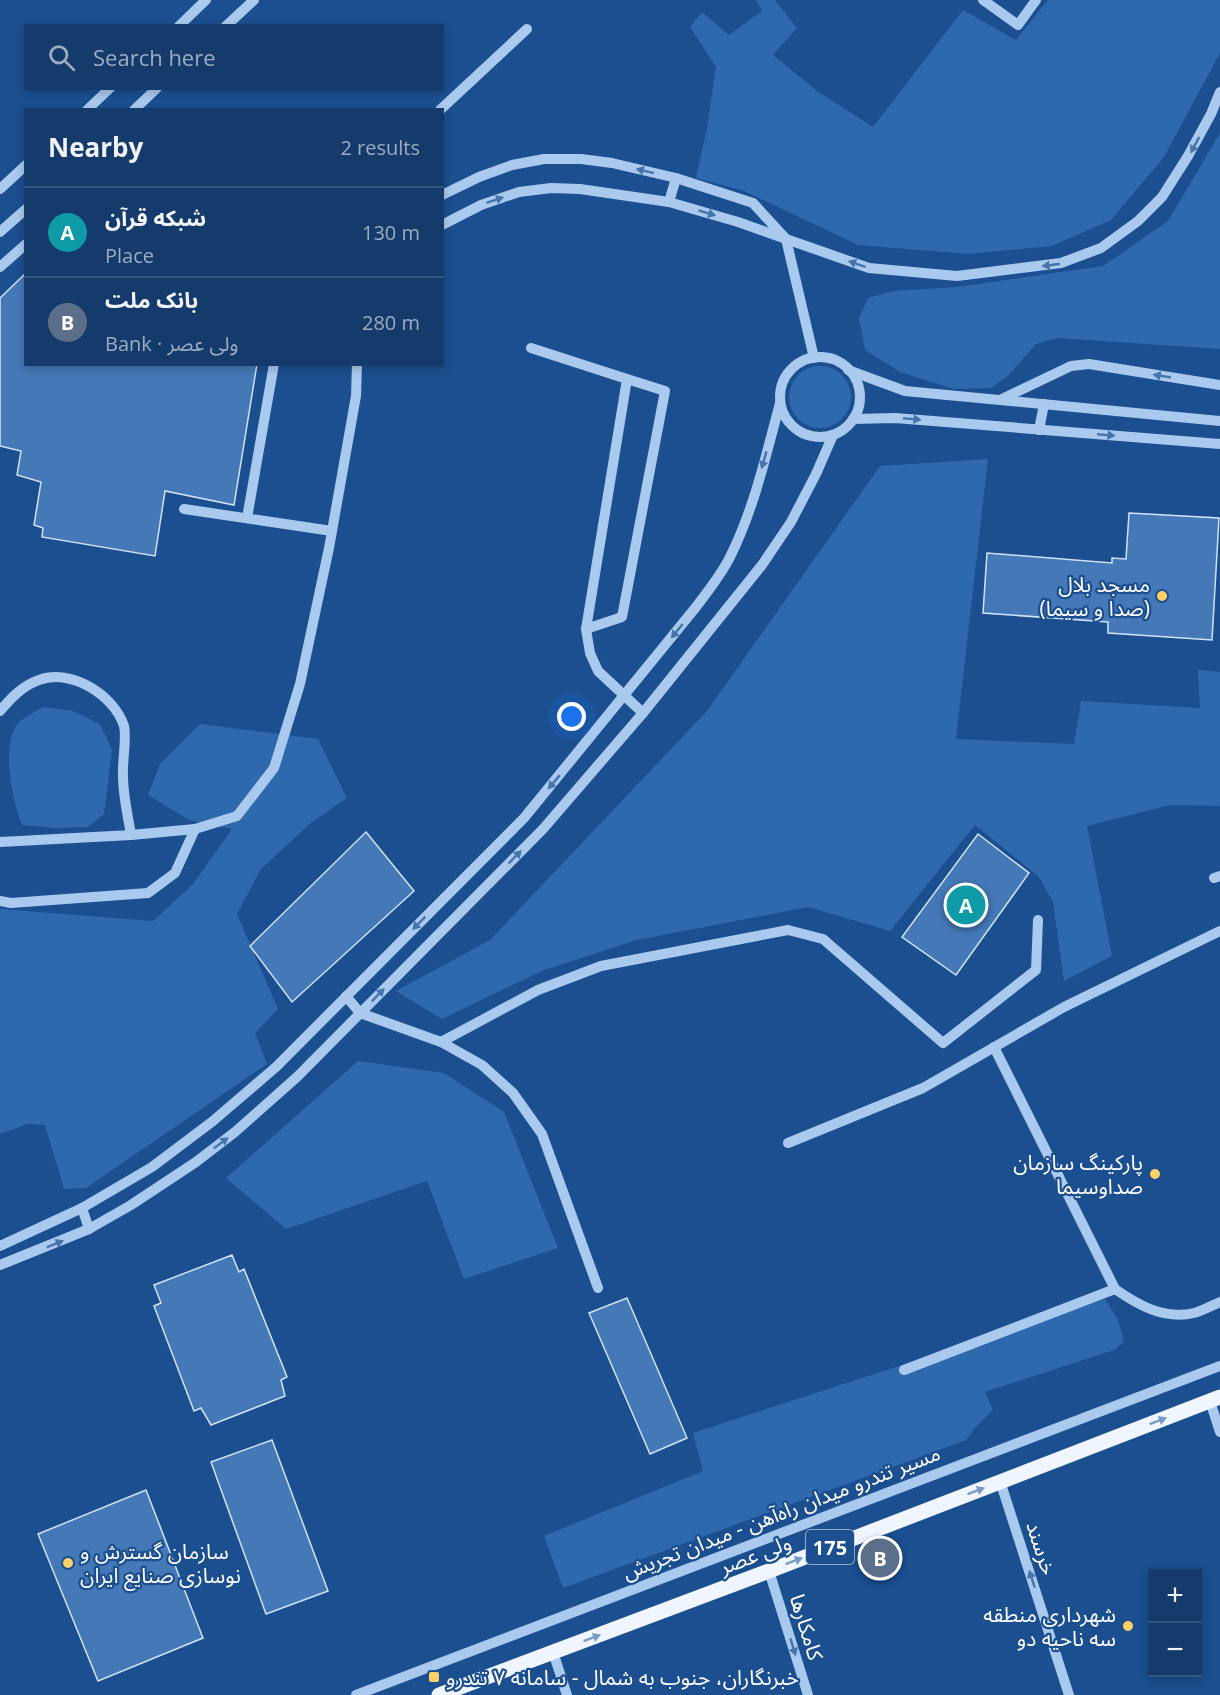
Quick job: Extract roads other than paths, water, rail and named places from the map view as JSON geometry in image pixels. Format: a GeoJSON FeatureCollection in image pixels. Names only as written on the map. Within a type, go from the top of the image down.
{"type":"FeatureCollection","features":[{"type":"Feature","properties":{"kind":"main road","name":"ولی عصر"},"geometry":{"type":"LineString","coordinates":[[439,1695],[469,1690],[553,1652],[1215,1399]]}},
{"type":"Feature","properties":{"kind":"street"},"geometry":{"type":"LineString","coordinates":[[180,24],[206,0]]}},
{"type":"Feature","properties":{"kind":"street"},"geometry":{"type":"LineString","coordinates":[[228,24],[254,0]]}},
{"type":"Feature","properties":{"kind":"street"},"geometry":{"type":"LineString","coordinates":[[983,0],[1018,25],[1035,0]]}},
{"type":"Feature","properties":{"kind":"street"},"geometry":{"type":"LineString","coordinates":[[442,108],[527,29]]}},
{"type":"Feature","properties":{"kind":"street"},"geometry":{"type":"LineString","coordinates":[[89,108],[108,90]]}},
{"type":"Feature","properties":{"kind":"street"},"geometry":{"type":"LineString","coordinates":[[136,108],[155,90]]}},
{"type":"Feature","properties":{"kind":"street"},"geometry":{"type":"LineString","coordinates":[[444,224],[481,205],[519,192],[551,188],[580,189],[669,202],[738,222],[869,268],[957,276],[1061,263],[1101,248],[1138,221],[1162,198],[1211,114],[1220,92]]}},
{"type":"Feature","properties":{"kind":"street"},"geometry":{"type":"LineString","coordinates":[[444,194],[479,177],[512,165],[544,159],[581,159],[612,163],[676,178],[753,203],[786,239],[814,358]]}},
{"type":"Feature","properties":{"kind":"street"},"geometry":{"type":"LineString","coordinates":[[0,189],[24,167]]}},
{"type":"Feature","properties":{"kind":"street"},"geometry":{"type":"LineString","coordinates":[[669,202],[676,178]]}},
{"type":"Feature","properties":{"kind":"street"},"geometry":{"type":"LineString","coordinates":[[0,232],[24,211]]}},
{"type":"Feature","properties":{"kind":"street"},"geometry":{"type":"LineString","coordinates":[[0,267],[24,246]]}},
{"type":"Feature","properties":{"kind":"street"},"geometry":{"type":"LineString","coordinates":[[531,348],[665,391],[622,617],[586,629]]}},
{"type":"Feature","properties":{"kind":"street"},"geometry":{"type":"LineString","coordinates":[[0,1246],[82,1208],[152,1167],[213,1121],[276,1066],[524,818],[714,584],[730,558],[751,506],[780,403],[781,390],[785,378],[792,369],[814,358],[827,358],[838,362],[856,381],[859,394],[859,407],[853,419],[844,429],[833,435],[822,437],[810,436],[790,424],[780,403]]}},
{"type":"Feature","properties":{"kind":"street"},"geometry":{"type":"LineString","coordinates":[[999,400],[1071,366],[1089,364],[1220,385]]}},
{"type":"Feature","properties":{"kind":"street"},"geometry":{"type":"LineString","coordinates":[[247,518],[274,366]]}},
{"type":"Feature","properties":{"kind":"street"},"geometry":{"type":"LineString","coordinates":[[1,839],[131,835],[195,829],[237,816],[274,768],[300,684],[332,531],[356,396],[357,366]]}},
{"type":"Feature","properties":{"kind":"street"},"geometry":{"type":"LineString","coordinates":[[848,370],[905,391],[1220,421]]}},
{"type":"Feature","properties":{"kind":"street"},"geometry":{"type":"LineString","coordinates":[[627,379],[586,629],[590,652],[598,671],[643,713]]}},
{"type":"Feature","properties":{"kind":"street"},"geometry":{"type":"LineString","coordinates":[[1039,430],[1044,404]]}},
{"type":"Feature","properties":{"kind":"street"},"geometry":{"type":"LineString","coordinates":[[853,419],[895,418],[1220,444]]}},
{"type":"Feature","properties":{"kind":"street"},"geometry":{"type":"LineString","coordinates":[[0,1265],[89,1229],[131,1206],[196,1162],[235,1132],[297,1077],[543,829],[643,713],[762,566],[791,522],[833,435]]}},
{"type":"Feature","properties":{"kind":"street"},"geometry":{"type":"LineString","coordinates":[[184,509],[332,531]]}},
{"type":"Feature","properties":{"kind":"street"},"geometry":{"type":"LineString","coordinates":[[0,711],[28,685],[52,677],[73,680],[93,688],[105,697],[118,713],[125,728],[123,778],[131,835]]}},
{"type":"Feature","properties":{"kind":"street"},"geometry":{"type":"LineString","coordinates":[[0,901],[11,903],[148,893],[175,873],[195,829]]}},
{"type":"Feature","properties":{"kind":"street"},"geometry":{"type":"LineString","coordinates":[[441,1042],[538,990],[602,966],[788,930],[823,939],[943,1043],[1036,970],[1038,920]]}},
{"type":"Feature","properties":{"kind":"street"},"geometry":{"type":"LineString","coordinates":[[788,1143],[923,1088],[1064,1007],[1220,931]]}},
{"type":"Feature","properties":{"kind":"street"},"geometry":{"type":"LineString","coordinates":[[346,996],[360,1013],[441,1042],[482,1065],[513,1093],[542,1134],[598,1288]]}},
{"type":"Feature","properties":{"kind":"street"},"geometry":{"type":"LineString","coordinates":[[994,1047],[1115,1289],[1141,1307],[1171,1315],[1194,1313],[1220,1302]]}},
{"type":"Feature","properties":{"kind":"street"},"geometry":{"type":"LineString","coordinates":[[82,1208],[89,1229]]}},
{"type":"Feature","properties":{"kind":"street"},"geometry":{"type":"LineString","coordinates":[[904,1370],[1115,1289]]}},
{"type":"Feature","properties":{"kind":"street","name":"مسیر تندرو میدان راه‌آهن - میدان تجریش"},"geometry":{"type":"LineString","coordinates":[[356,1695],[1220,1366]]}},
{"type":"Feature","properties":{"kind":"street"},"geometry":{"type":"LineString","coordinates":[[1215,1399],[1220,1432]]}},
{"type":"Feature","properties":{"kind":"street","name":"خرسند"},"geometry":{"type":"LineString","coordinates":[[1000,1481],[1069,1695]]}},
{"type":"Feature","properties":{"kind":"street","name":"کامکارها"},"geometry":{"type":"LineString","coordinates":[[769,1571],[808,1695]]}},
{"type":"Feature","properties":{"kind":"street"},"geometry":{"type":"LineString","coordinates":[[553,1652],[567,1695]]}},
{"type":"Feature","properties":{"kind":"place","name":"مسجد بلال (صدا و سیما)"},"geometry":{"type":"Point","coordinates":[1162,596]}},
{"type":"Feature","properties":{"kind":"place","name":"شبکه قرآن"},"geometry":{"type":"Point","coordinates":[966,905]}},
{"type":"Feature","properties":{"kind":"place","name":"پارکینگ سازمان صداوسیما"},"geometry":{"type":"Point","coordinates":[1155,1174]}},
{"type":"Feature","properties":{"kind":"place","name":"بانک ملت"},"geometry":{"type":"Point","coordinates":[880,1558]}},
{"type":"Feature","properties":{"kind":"place","name":"سازمان گسترش و نوسازی صنایع ایران"},"geometry":{"type":"Point","coordinates":[68,1563]}},
{"type":"Feature","properties":{"kind":"place","name":"شهرداری منطقه سه ناحیه دو"},"geometry":{"type":"Point","coordinates":[1128,1626]}},
{"type":"Feature","properties":{"kind":"place","name":"خبرنگاران، جنوب به شمال - سامانه ۷ تندرو"},"geometry":{"type":"Point","coordinates":[434,1677]}}]}
